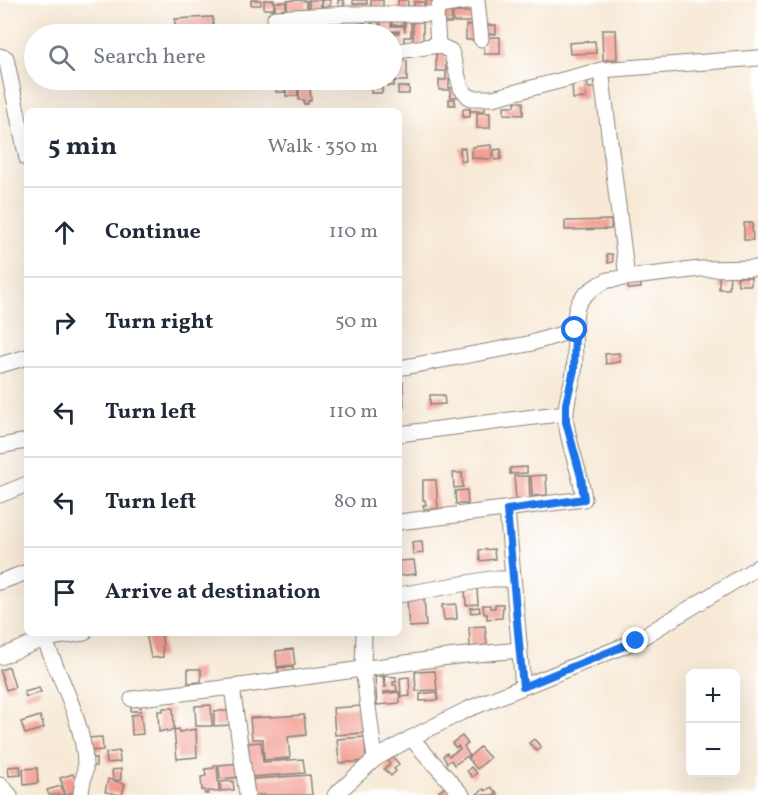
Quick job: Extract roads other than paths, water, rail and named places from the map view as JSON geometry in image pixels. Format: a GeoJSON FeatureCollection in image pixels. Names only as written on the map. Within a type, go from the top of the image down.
{"type":"FeatureCollection","features":[{"type":"Feature","properties":{"kind":"street"},"geometry":{"type":"LineString","coordinates":[[275,24],[275,18],[349,7],[438,7],[477,0],[481,39]]}},
{"type":"Feature","properties":{"kind":"street"},"geometry":{"type":"LineString","coordinates":[[438,7],[438,45]]}},
{"type":"Feature","properties":{"kind":"street"},"geometry":{"type":"LineString","coordinates":[[402,50],[438,45],[451,51],[461,88],[470,98],[493,98],[601,70],[758,58]]}},
{"type":"Feature","properties":{"kind":"street"},"geometry":{"type":"LineString","coordinates":[[0,56],[6,58],[24,145]]}},
{"type":"Feature","properties":{"kind":"street"},"geometry":{"type":"LineString","coordinates":[[601,70],[627,278]]}},
{"type":"Feature","properties":{"kind":"street"},"geometry":{"type":"LineString","coordinates":[[402,522],[584,499],[581,477],[566,422],[566,404],[574,370],[578,305],[594,286],[608,280],[700,269],[758,268]]}},
{"type":"Feature","properties":{"kind":"street"},"geometry":{"type":"LineString","coordinates":[[402,367],[528,344],[575,330]]}},
{"type":"Feature","properties":{"kind":"street"},"geometry":{"type":"LineString","coordinates":[[0,365],[24,358]]}},
{"type":"Feature","properties":{"kind":"street"},"geometry":{"type":"LineString","coordinates":[[402,434],[566,413]]}},
{"type":"Feature","properties":{"kind":"street"},"geometry":{"type":"LineString","coordinates":[[0,446],[24,442]]}},
{"type":"Feature","properties":{"kind":"street"},"geometry":{"type":"LineString","coordinates":[[0,495],[24,485]]}},
{"type":"Feature","properties":{"kind":"street"},"geometry":{"type":"LineString","coordinates":[[507,510],[523,687]]}},
{"type":"Feature","properties":{"kind":"street"},"geometry":{"type":"LineString","coordinates":[[334,795],[375,759],[411,738],[466,710],[636,641],[758,567]]}},
{"type":"Feature","properties":{"kind":"street"},"geometry":{"type":"LineString","coordinates":[[0,582],[24,573]]}},
{"type":"Feature","properties":{"kind":"street"},"geometry":{"type":"LineString","coordinates":[[402,594],[490,579],[513,579]]}},
{"type":"Feature","properties":{"kind":"street"},"geometry":{"type":"LineString","coordinates":[[0,657],[44,639],[64,636]]}},
{"type":"Feature","properties":{"kind":"street"},"geometry":{"type":"LineString","coordinates":[[363,636],[363,669],[375,759]]}},
{"type":"Feature","properties":{"kind":"street"},"geometry":{"type":"LineString","coordinates":[[44,639],[82,741],[85,767],[81,795]]}},
{"type":"Feature","properties":{"kind":"street"},"geometry":{"type":"LineString","coordinates":[[132,699],[520,650]]}},
{"type":"Feature","properties":{"kind":"street"},"geometry":{"type":"LineString","coordinates":[[232,687],[247,795]]}},
{"type":"Feature","properties":{"kind":"street"},"geometry":{"type":"LineString","coordinates":[[411,738],[461,795]]}},
{"type":"Feature","properties":{"kind":"street"},"geometry":{"type":"LineString","coordinates":[[0,785],[10,795]]}}]}
